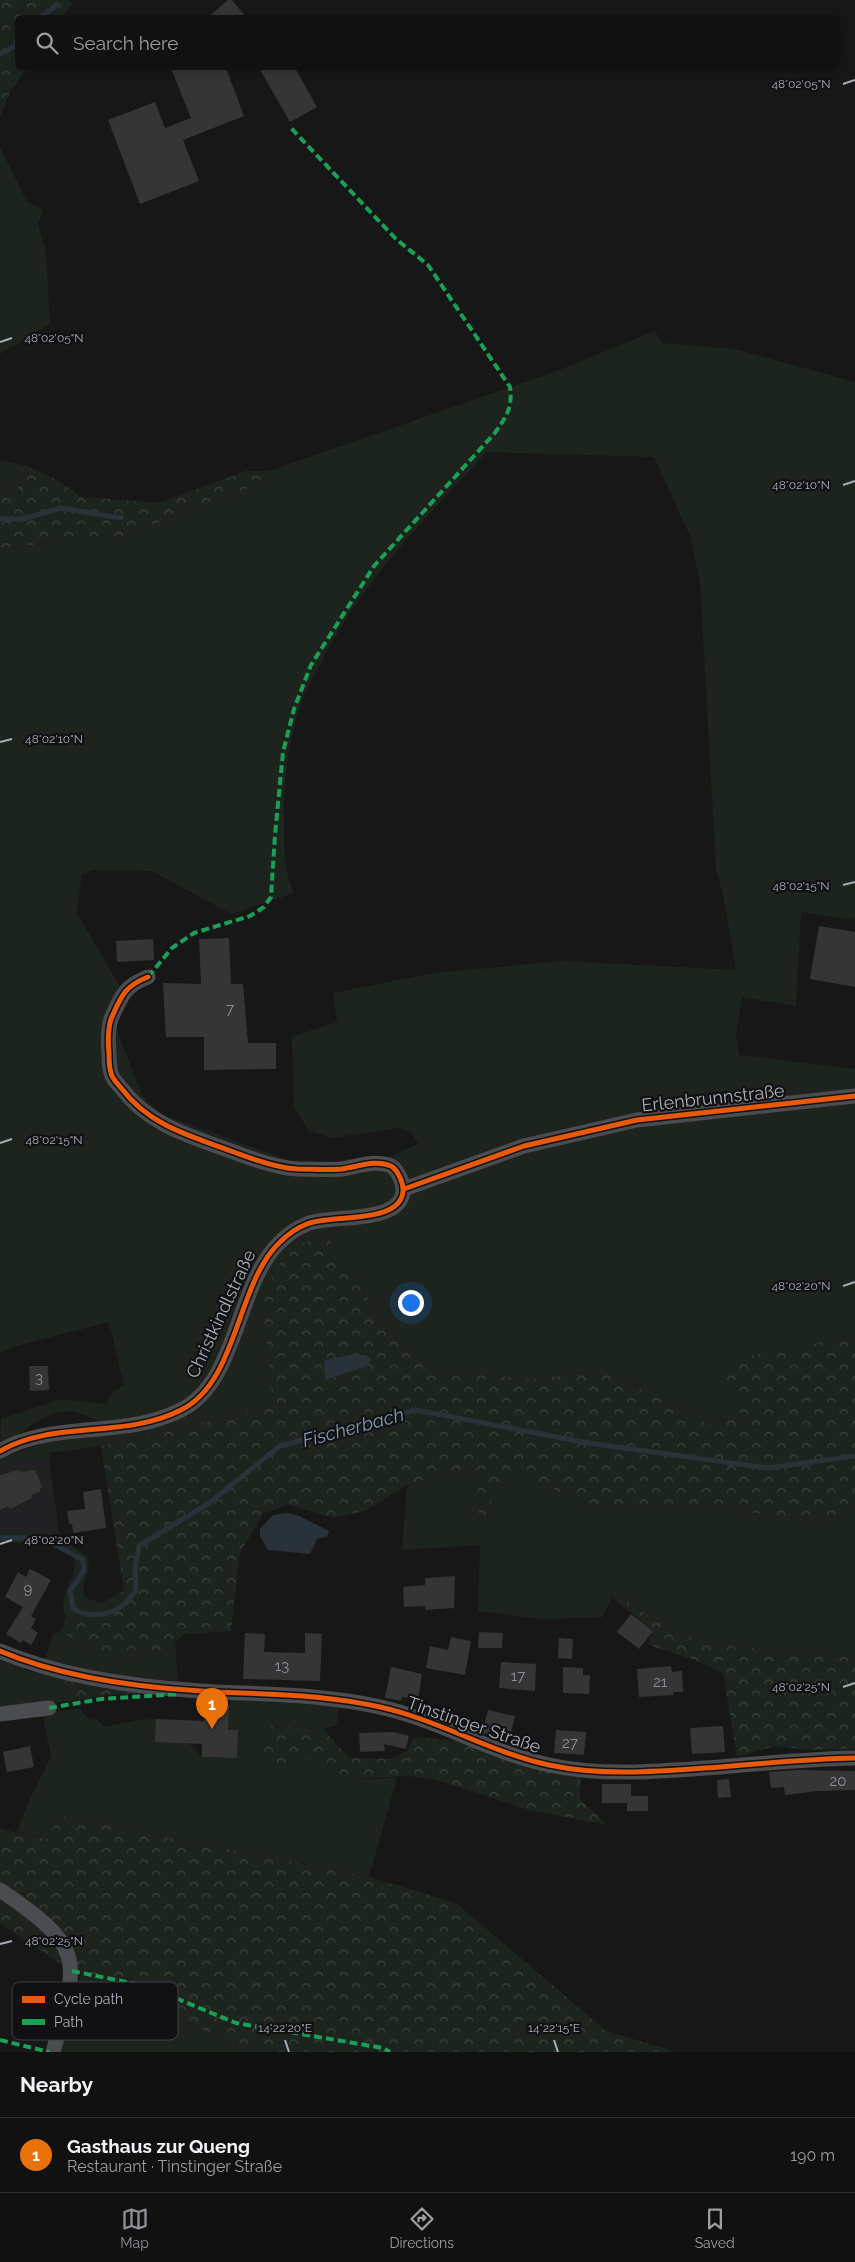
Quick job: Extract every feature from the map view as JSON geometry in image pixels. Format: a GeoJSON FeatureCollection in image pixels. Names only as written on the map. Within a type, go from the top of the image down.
{"type":"FeatureCollection","features":[{"type":"Feature","properties":{"kind":"street"},"geometry":{"type":"LineString","coordinates":[[148,977],[131,984],[120,999],[109,1025],[108,1050],[111,1076],[133,1104],[156,1122],[182,1133],[236,1153],[294,1168],[341,1169],[373,1163],[392,1167],[399,1175],[404,1189]]}},
{"type":"Feature","properties":{"kind":"street","name":"Erlenbrunnstraße"},"geometry":{"type":"LineString","coordinates":[[404,1189],[432,1181],[486,1158],[524,1146],[637,1120],[855,1096]]}},
{"type":"Feature","properties":{"kind":"street","name":"Christkindlstraße"},"geometry":{"type":"LineString","coordinates":[[0,1451],[53,1433],[105,1430],[156,1421],[195,1402],[201,1398],[214,1376],[261,1268],[273,1249],[287,1235],[308,1223],[337,1217],[365,1217],[390,1210],[401,1200],[404,1189]]}},
{"type":"Feature","properties":{"kind":"street","name":"Tinstinger Straße"},"geometry":{"type":"LineString","coordinates":[[0,1651],[30,1664],[61,1672],[142,1685],[197,1691],[321,1698],[366,1704],[408,1714],[550,1766],[586,1770],[675,1770],[803,1759],[855,1758]]}},
{"type":"Feature","properties":{"kind":"street"},"geometry":{"type":"LineString","coordinates":[[0,1714],[49,1708]]}},
{"type":"Feature","properties":{"kind":"street"},"geometry":{"type":"LineString","coordinates":[[0,1890],[39,1917],[58,1935],[68,1953],[72,1971],[71,1982]]}},
{"type":"Feature","properties":{"kind":"shaded area"},"geometry":{"type":"Polygon","coordinates":[[[349,1355],[365,1355],[371,1359],[368,1366],[325,1380],[324,1360],[349,1355]]]}},
{"type":"Feature","properties":{"kind":"shaded area"},"geometry":{"type":"Polygon","coordinates":[[[30,1458],[49,1459],[60,1538],[47,1534],[0,1534],[0,1462],[30,1458]]]}},
{"type":"Feature","properties":{"kind":"shaded area"},"geometry":{"type":"Polygon","coordinates":[[[287,1513],[297,1515],[329,1531],[327,1537],[317,1539],[310,1554],[268,1550],[260,1536],[260,1529],[273,1515],[287,1513]]]}},
{"type":"Feature","properties":{"kind":"green space"},"geometry":{"type":"Polygon","coordinates":[[[0,0],[68,0],[73,3],[64,15],[15,15],[15,70],[26,70],[11,90],[0,117],[0,0]]]}},
{"type":"Feature","properties":{"kind":"green space"},"geometry":{"type":"Polygon","coordinates":[[[0,147],[27,202],[43,210],[38,224],[46,252],[50,324],[0,354],[0,147]]]}},
{"type":"Feature","properties":{"kind":"green space"},"geometry":{"type":"Polygon","coordinates":[[[655,331],[662,343],[735,349],[855,382],[855,920],[801,912],[796,1006],[742,997],[736,1035],[739,1055],[855,1069],[855,1341],[837,1339],[742,1416],[708,1424],[601,1368],[563,1376],[526,1379],[432,1368],[402,1350],[326,1235],[263,1305],[273,1407],[101,1446],[49,1453],[49,1459],[0,1462],[0,1458],[104,1423],[74,1412],[54,1413],[36,1422],[0,1446],[1,1419],[62,1399],[106,1404],[113,1392],[124,1385],[109,1322],[16,1346],[0,1353],[0,549],[79,539],[115,539],[258,485],[269,471],[554,372],[655,331]],[[487,452],[396,552],[375,578],[337,633],[306,690],[297,714],[288,759],[284,804],[284,848],[290,883],[294,893],[231,914],[152,871],[94,870],[82,874],[77,913],[119,985],[107,1016],[116,1028],[142,1095],[161,1114],[288,1160],[333,1162],[368,1156],[387,1158],[418,1144],[412,1133],[397,1128],[332,1138],[309,1131],[294,1108],[292,1037],[337,1022],[333,993],[433,973],[563,961],[736,970],[724,899],[716,869],[700,582],[690,536],[654,457],[487,452]]]}},
{"type":"Feature","properties":{"kind":"green space"},"geometry":{"type":"Polygon","coordinates":[[[0,460],[27,466],[17,491],[0,487],[0,460]]]}},
{"type":"Feature","properties":{"kind":"green space"},"geometry":{"type":"Polygon","coordinates":[[[27,466],[57,480],[82,497],[159,503],[246,471],[269,471],[258,485],[115,539],[79,539],[0,549],[0,487],[17,491],[27,466]]]}},
{"type":"Feature","properties":{"kind":"green space"},"geometry":{"type":"Polygon","coordinates":[[[326,1235],[402,1350],[432,1368],[526,1379],[563,1376],[601,1368],[708,1424],[742,1416],[725,1378],[744,1357],[837,1339],[855,1341],[855,1510],[819,1521],[731,1510],[591,1507],[522,1474],[491,1491],[493,1520],[479,1523],[476,1466],[407,1485],[365,1511],[333,1518],[288,1504],[263,1514],[240,1553],[231,1631],[185,1634],[160,1655],[113,1657],[60,1632],[66,1619],[100,1618],[124,1590],[101,1446],[273,1407],[263,1306],[273,1273],[294,1246],[326,1235]],[[349,1355],[324,1360],[326,1380],[368,1366],[365,1355],[349,1355]]]}},
{"type":"Feature","properties":{"kind":"green space"},"geometry":{"type":"Polygon","coordinates":[[[476,1466],[479,1522],[493,1520],[491,1491],[522,1474],[591,1507],[731,1510],[819,1521],[855,1510],[855,1658],[794,1654],[723,1644],[673,1633],[614,1592],[603,1617],[543,1619],[478,1611],[480,1545],[402,1550],[407,1485],[476,1466]]]}},
{"type":"Feature","properties":{"kind":"green space"},"geometry":{"type":"Polygon","coordinates":[[[25,1533],[59,1539],[88,1557],[89,1562],[84,1587],[85,1598],[102,1603],[124,1590],[100,1618],[66,1619],[63,1603],[75,1565],[74,1557],[44,1543],[0,1543],[0,1534],[25,1533]]]}},
{"type":"Feature","properties":{"kind":"green space"},"geometry":{"type":"Polygon","coordinates":[[[614,1592],[673,1633],[723,1644],[794,1654],[855,1658],[855,1749],[809,1750],[775,1746],[737,1757],[723,1673],[692,1659],[648,1645],[653,1630],[612,1598],[614,1592]]]}},
{"type":"Feature","properties":{"kind":"green space"},"geometry":{"type":"Polygon","coordinates":[[[60,1632],[113,1657],[160,1655],[175,1642],[178,1681],[112,1676],[45,1659],[53,1634],[60,1632]]]}},
{"type":"Feature","properties":{"kind":"green space"},"geometry":{"type":"Polygon","coordinates":[[[0,1657],[28,1671],[62,1678],[76,1700],[0,1711],[0,1657]]]}},
{"type":"Feature","properties":{"kind":"green space"},"geometry":{"type":"Polygon","coordinates":[[[62,1678],[169,1693],[106,1695],[76,1700],[62,1678]]]}},
{"type":"Feature","properties":{"kind":"green space"},"geometry":{"type":"Polygon","coordinates":[[[231,1700],[339,1706],[337,1725],[323,1729],[270,1726],[306,1758],[348,1779],[397,1778],[369,1877],[60,1816],[48,1839],[17,1832],[27,1805],[51,1757],[43,1717],[47,1712],[80,1709],[88,1719],[98,1720],[104,1727],[138,1720],[156,1719],[156,1742],[189,1743],[202,1757],[236,1758],[227,1722],[228,1707],[231,1700]]]}},
{"type":"Feature","properties":{"kind":"green space"},"geometry":{"type":"Polygon","coordinates":[[[270,1726],[323,1729],[349,1758],[392,1759],[408,1750],[414,1737],[458,1741],[581,1774],[580,1799],[607,1825],[529,1810],[434,1779],[408,1776],[348,1779],[306,1758],[270,1767],[260,1747],[270,1726]]]}},
{"type":"Feature","properties":{"kind":"green space"},"geometry":{"type":"Polygon","coordinates":[[[60,1816],[369,1877],[456,1903],[606,2031],[677,2052],[262,2052],[231,2043],[178,2018],[178,1982],[101,1982],[58,1962],[0,1923],[0,1829],[47,1839],[60,1816]]]}},
{"type":"Feature","properties":{"kind":"green space"},"geometry":{"type":"Polygon","coordinates":[[[81,1973],[100,1982],[78,1982],[81,1973]]]}},
{"type":"Feature","properties":{"kind":"green space"},"geometry":{"type":"Polygon","coordinates":[[[178,2018],[231,2043],[262,2052],[59,2052],[62,2040],[178,2040],[178,2018]]]}},
{"type":"Feature","properties":{"kind":"building"},"geometry":{"type":"Polygon","coordinates":[[[228,0],[232,0],[244,15],[210,15],[228,0]]]}},
{"type":"Feature","properties":{"kind":"building"},"geometry":{"type":"Polygon","coordinates":[[[172,70],[227,70],[244,116],[183,140],[199,181],[140,204],[108,120],[155,102],[165,128],[191,118],[172,70]]]}},
{"type":"Feature","properties":{"kind":"building"},"geometry":{"type":"Polygon","coordinates":[[[260,70],[296,70],[317,107],[290,122],[260,70]]]}},
{"type":"Feature","properties":{"kind":"building"},"geometry":{"type":"Polygon","coordinates":[[[819,926],[855,932],[855,987],[810,979],[819,926]]]}},
{"type":"Feature","properties":{"kind":"building"},"geometry":{"type":"Polygon","coordinates":[[[229,938],[231,984],[243,984],[248,1043],[276,1043],[276,1069],[204,1070],[204,1037],[166,1037],[163,983],[201,984],[199,939],[229,938]]]}},
{"type":"Feature","properties":{"kind":"building"},"geometry":{"type":"Polygon","coordinates":[[[153,939],[154,960],[117,962],[116,941],[153,939]]]}},
{"type":"Feature","properties":{"kind":"building"},"geometry":{"type":"Polygon","coordinates":[[[29,1366],[48,1366],[49,1390],[30,1391],[29,1366]]]}},
{"type":"Feature","properties":{"kind":"building"},"geometry":{"type":"Polygon","coordinates":[[[19,1470],[21,1472],[35,1470],[42,1486],[39,1492],[31,1495],[32,1498],[10,1509],[8,1506],[0,1510],[0,1475],[19,1470]]]}},
{"type":"Feature","properties":{"kind":"building"},"geometry":{"type":"Polygon","coordinates":[[[101,1489],[106,1528],[73,1533],[67,1511],[85,1509],[83,1492],[101,1489]]]}},
{"type":"Feature","properties":{"kind":"building"},"geometry":{"type":"Polygon","coordinates":[[[30,1569],[51,1580],[31,1616],[36,1619],[31,1628],[38,1633],[31,1645],[23,1640],[21,1643],[6,1634],[23,1607],[5,1597],[18,1572],[26,1577],[30,1569]]]}},
{"type":"Feature","properties":{"kind":"building"},"geometry":{"type":"Polygon","coordinates":[[[455,1576],[454,1608],[425,1610],[425,1606],[404,1607],[403,1587],[425,1585],[425,1578],[455,1576]]]}},
{"type":"Feature","properties":{"kind":"building"},"geometry":{"type":"Polygon","coordinates":[[[631,1614],[653,1631],[639,1649],[617,1632],[631,1614]]]}},
{"type":"Feature","properties":{"kind":"building"},"geometry":{"type":"Polygon","coordinates":[[[479,1632],[503,1633],[502,1648],[478,1648],[479,1632]]]}},
{"type":"Feature","properties":{"kind":"building"},"geometry":{"type":"Polygon","coordinates":[[[245,1633],[265,1634],[264,1652],[305,1653],[305,1633],[322,1634],[320,1681],[243,1679],[245,1633]]]}},
{"type":"Feature","properties":{"kind":"building"},"geometry":{"type":"Polygon","coordinates":[[[451,1637],[471,1641],[465,1675],[426,1668],[430,1646],[448,1650],[451,1637]]]}},
{"type":"Feature","properties":{"kind":"building"},"geometry":{"type":"Polygon","coordinates":[[[559,1638],[573,1639],[572,1659],[558,1658],[559,1638]]]}},
{"type":"Feature","properties":{"kind":"building"},"geometry":{"type":"Polygon","coordinates":[[[501,1662],[536,1664],[535,1691],[499,1688],[501,1662]]]}},
{"type":"Feature","properties":{"kind":"building"},"geometry":{"type":"Polygon","coordinates":[[[671,1666],[672,1672],[682,1671],[683,1692],[673,1692],[673,1695],[639,1697],[637,1669],[671,1666]]]}},
{"type":"Feature","properties":{"kind":"building"},"geometry":{"type":"Polygon","coordinates":[[[391,1667],[422,1674],[418,1700],[402,1697],[401,1701],[385,1698],[391,1667]]]}},
{"type":"Feature","properties":{"kind":"building"},"geometry":{"type":"Polygon","coordinates":[[[563,1667],[583,1668],[583,1675],[590,1675],[589,1694],[563,1693],[563,1667]]]}},
{"type":"Feature","properties":{"kind":"building"},"geometry":{"type":"Polygon","coordinates":[[[204,1704],[229,1705],[228,1730],[238,1730],[237,1758],[202,1757],[202,1744],[155,1742],[156,1719],[204,1721],[204,1704]]]}},
{"type":"Feature","properties":{"kind":"building"},"geometry":{"type":"Polygon","coordinates":[[[488,1710],[515,1716],[509,1741],[482,1733],[488,1710]]]}},
{"type":"Feature","properties":{"kind":"building"},"geometry":{"type":"Polygon","coordinates":[[[723,1726],[725,1752],[692,1754],[690,1728],[723,1726]]]}},
{"type":"Feature","properties":{"kind":"building"},"geometry":{"type":"Polygon","coordinates":[[[556,1730],[586,1732],[584,1755],[554,1753],[556,1730]]]}},
{"type":"Feature","properties":{"kind":"building"},"geometry":{"type":"Polygon","coordinates":[[[394,1732],[409,1736],[406,1749],[384,1744],[385,1751],[360,1752],[359,1733],[394,1732]]]}},
{"type":"Feature","properties":{"kind":"building"},"geometry":{"type":"Polygon","coordinates":[[[30,1746],[34,1767],[7,1772],[3,1752],[30,1746]]]}},
{"type":"Feature","properties":{"kind":"building"},"geometry":{"type":"Polygon","coordinates":[[[798,1770],[855,1771],[855,1790],[818,1791],[785,1795],[784,1787],[771,1788],[769,1772],[798,1770]]]}},
{"type":"Feature","properties":{"kind":"building"},"geometry":{"type":"Polygon","coordinates":[[[729,1779],[731,1797],[718,1798],[717,1780],[729,1779]]]}},
{"type":"Feature","properties":{"kind":"building"},"geometry":{"type":"Polygon","coordinates":[[[602,1784],[631,1784],[631,1796],[648,1796],[648,1811],[627,1811],[627,1803],[602,1803],[602,1784]]]}},
{"type":"Feature","properties":{"kind":"waterway"},"geometry":{"type":"LineString","coordinates":[[43,15],[57,5]]}},
{"type":"Feature","properties":{"kind":"waterway"},"geometry":{"type":"LineString","coordinates":[[0,54],[15,45]]}},
{"type":"Feature","properties":{"kind":"waterway"},"geometry":{"type":"LineString","coordinates":[[0,519],[22,519],[61,508],[121,518]]}},
{"type":"Feature","properties":{"kind":"waterway","name":"Fischerbach"},"geometry":{"type":"LineString","coordinates":[[0,1538],[43,1538],[83,1560],[84,1571],[70,1591],[73,1608],[90,1614],[111,1612],[122,1606],[136,1591],[135,1568],[139,1546],[209,1503],[280,1446],[416,1410],[588,1443],[768,1468],[855,1456]]}},
{"type":"Feature","properties":{"kind":"marked path"},"geometry":{"type":"LineString","coordinates":[[148,977],[172,948],[194,933],[250,916],[264,907],[271,897],[283,752],[294,709],[311,665],[374,566],[494,434],[505,417],[510,401],[510,387],[428,265],[396,239],[290,127]]}},
{"type":"Feature","properties":{"kind":"marked path"},"geometry":{"type":"LineString","coordinates":[[49,1708],[101,1699],[180,1694]]}},
{"type":"Feature","properties":{"kind":"marked path"},"geometry":{"type":"LineString","coordinates":[[72,1971],[126,1982]]}},
{"type":"Feature","properties":{"kind":"marked path"},"geometry":{"type":"LineString","coordinates":[[178,1999],[236,2023],[383,2048],[390,2052]]}},
{"type":"Feature","properties":{"kind":"marked path"},"geometry":{"type":"LineString","coordinates":[[0,2040],[49,2052]]}},
{"type":"Feature","properties":{"kind":"cycle path"},"geometry":{"type":"LineString","coordinates":[[0,1451],[21,1442],[43,1436],[136,1424],[159,1419],[181,1410],[200,1397],[214,1378],[226,1356],[254,1283],[265,1261],[279,1243],[292,1232],[307,1224],[318,1221],[362,1217],[390,1210],[399,1202],[403,1192],[403,1185],[398,1174],[394,1168],[385,1164],[373,1163],[342,1169],[282,1167],[246,1157],[171,1128],[145,1112],[115,1081],[110,1071],[109,1027],[124,993],[128,988],[148,977]]}},
{"type":"Feature","properties":{"kind":"cycle path"},"geometry":{"type":"LineString","coordinates":[[404,1189],[524,1146],[637,1120],[855,1096]]}},
{"type":"Feature","properties":{"kind":"cycle path"},"geometry":{"type":"LineString","coordinates":[[0,1651],[48,1668],[150,1687],[308,1696],[378,1706],[427,1721],[531,1761],[570,1769],[613,1772],[656,1771],[855,1758]]}},
{"type":"Feature","properties":{"kind":"place","name":"Gasthaus zur Queng"},"geometry":{"type":"Point","coordinates":[212,1729]}}]}
